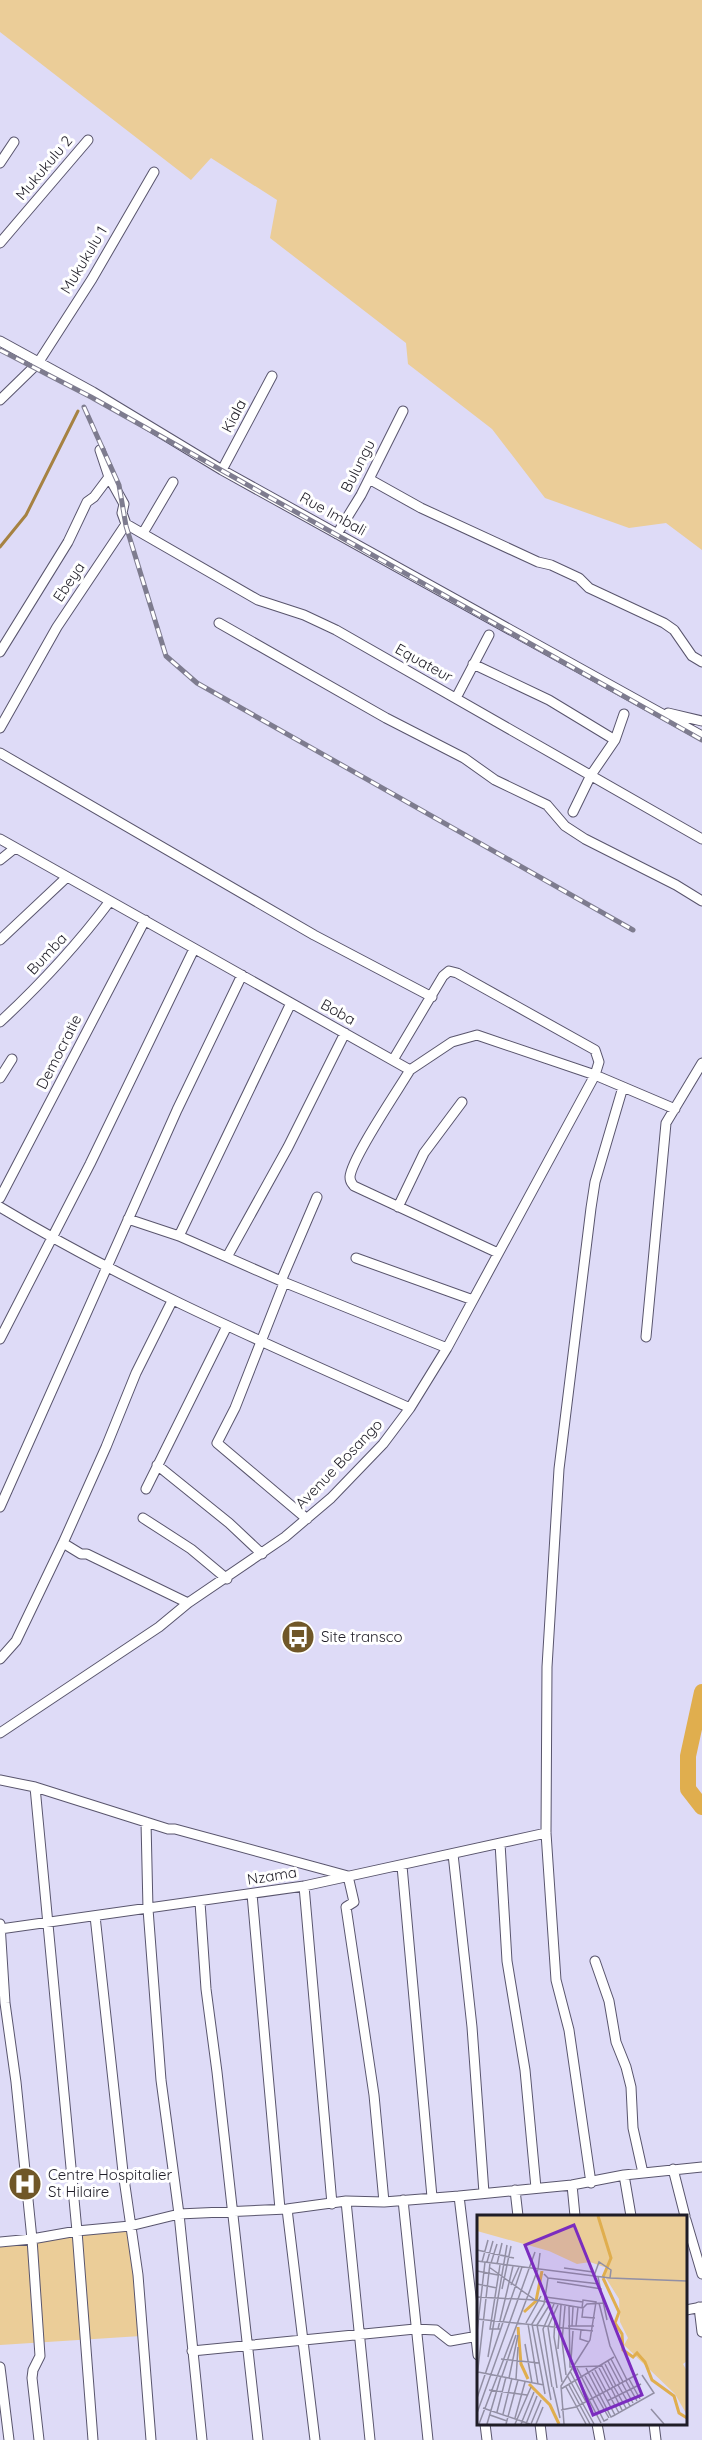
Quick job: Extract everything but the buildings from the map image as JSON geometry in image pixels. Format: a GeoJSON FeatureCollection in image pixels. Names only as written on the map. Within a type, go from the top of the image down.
{"type":"FeatureCollection","features":[{"type":"Feature","properties":{"kind":"street","name":"Mukukulu 2"},"geometry":{"type":"LineString","coordinates":[[0,243],[88,140]]}},
{"type":"Feature","properties":{"kind":"street"},"geometry":{"type":"LineString","coordinates":[[0,163],[14,142]]}},
{"type":"Feature","properties":{"kind":"street","name":"Mukukulu 1"},"geometry":{"type":"LineString","coordinates":[[0,400],[38,363],[92,279],[154,172]]}},
{"type":"Feature","properties":{"kind":"street","name":"Rue Imbali"},"geometry":{"type":"LineString","coordinates":[[0,341],[93,392],[222,470],[654,709]]}},
{"type":"Feature","properties":{"kind":"street","name":"Kiala"},"geometry":{"type":"LineString","coordinates":[[222,470],[272,376]]}},
{"type":"Feature","properties":{"kind":"street","name":"Bulungu"},"geometry":{"type":"LineString","coordinates":[[337,534],[369,479],[403,411]]}},
{"type":"Feature","properties":{"kind":"street"},"geometry":{"type":"LineString","coordinates":[[100,450],[109,477],[124,504],[122,513],[126,524]]}},
{"type":"Feature","properties":{"kind":"street"},"geometry":{"type":"LineString","coordinates":[[0,652],[68,542],[87,502],[94,497],[109,477]]}},
{"type":"Feature","properties":{"kind":"street"},"geometry":{"type":"LineString","coordinates":[[369,479],[421,508],[538,562],[551,565],[579,578],[589,588],[655,618],[674,630],[689,653],[702,662]]}},
{"type":"Feature","properties":{"kind":"street"},"geometry":{"type":"LineString","coordinates":[[143,533],[173,482]]}},
{"type":"Feature","properties":{"kind":"street","name":"Equateur"},"geometry":{"type":"LineString","coordinates":[[126,524],[258,600],[304,615],[336,630],[702,838]]}},
{"type":"Feature","properties":{"kind":"street","name":"Ebeya"},"geometry":{"type":"LineString","coordinates":[[0,728],[57,627],[126,524]]}},
{"type":"Feature","properties":{"kind":"street"},"geometry":{"type":"LineString","coordinates":[[219,623],[386,718],[464,758],[495,780],[547,805],[565,826],[585,839],[676,885],[702,902]]}},
{"type":"Feature","properties":{"kind":"street"},"geometry":{"type":"LineString","coordinates":[[456,698],[489,635]]}},
{"type":"Feature","properties":{"kind":"street"},"geometry":{"type":"LineString","coordinates":[[473,664],[533,691],[615,740]]}},
{"type":"Feature","properties":{"kind":"street"},"geometry":{"type":"LineString","coordinates":[[654,709],[702,721]]}},
{"type":"Feature","properties":{"kind":"street"},"geometry":{"type":"LineString","coordinates":[[654,709],[702,736]]}},
{"type":"Feature","properties":{"kind":"street"},"geometry":{"type":"LineString","coordinates":[[573,812],[591,775],[615,740],[624,714]]}},
{"type":"Feature","properties":{"kind":"street"},"geometry":{"type":"LineString","coordinates":[[0,753],[314,935],[432,997]]}},
{"type":"Feature","properties":{"kind":"street","name":"Boba"},"geometry":{"type":"LineString","coordinates":[[0,839],[410,1071]]}},
{"type":"Feature","properties":{"kind":"street"},"geometry":{"type":"LineString","coordinates":[[0,860],[15,848]]}},
{"type":"Feature","properties":{"kind":"street"},"geometry":{"type":"LineString","coordinates":[[0,940],[68,877]]}},
{"type":"Feature","properties":{"kind":"street","name":"Bumba"},"geometry":{"type":"LineString","coordinates":[[0,1022],[37,988],[110,902]]}},
{"type":"Feature","properties":{"kind":"street","name":"Democratie"},"geometry":{"type":"LineString","coordinates":[[0,1198],[145,920]]}},
{"type":"Feature","properties":{"kind":"street"},"geometry":{"type":"LineString","coordinates":[[0,1339],[90,1164],[194,949]]}},
{"type":"Feature","properties":{"kind":"street"},"geometry":{"type":"LineString","coordinates":[[393,1060],[443,976],[449,972],[457,973],[596,1050],[599,1062],[595,1075]]}},
{"type":"Feature","properties":{"kind":"street"},"geometry":{"type":"LineString","coordinates":[[0,1507],[177,1110],[242,975]]}},
{"type":"Feature","properties":{"kind":"street"},"geometry":{"type":"LineString","coordinates":[[178,1236],[291,1003]]}},
{"type":"Feature","properties":{"kind":"street"},"geometry":{"type":"LineString","coordinates":[[227,1257],[288,1147],[345,1033]]}},
{"type":"Feature","properties":{"kind":"street"},"geometry":{"type":"LineString","coordinates":[[498,1253],[354,1186],[350,1175],[364,1145],[410,1071],[452,1042],[477,1035],[595,1075],[675,1109]]}},
{"type":"Feature","properties":{"kind":"street"},"geometry":{"type":"LineString","coordinates":[[0,1078],[12,1059]]}},
{"type":"Feature","properties":{"kind":"street"},"geometry":{"type":"LineString","coordinates":[[646,1337],[666,1123],[702,1063]]}},
{"type":"Feature","properties":{"kind":"street","name":"Avenue Bosango"},"geometry":{"type":"LineString","coordinates":[[0,1733],[159,1627],[188,1603],[262,1554],[331,1498],[383,1444],[410,1408],[447,1348],[595,1075]]}},
{"type":"Feature","properties":{"kind":"street"},"geometry":{"type":"LineString","coordinates":[[591,2183],[569,2030],[556,1980],[546,1833],[548,1667],[559,1469],[595,1182],[623,1087]]}},
{"type":"Feature","properties":{"kind":"street"},"geometry":{"type":"LineString","coordinates":[[398,1207],[424,1153],[462,1102]]}},
{"type":"Feature","properties":{"kind":"street"},"geometry":{"type":"LineString","coordinates":[[307,1519],[217,1443],[235,1408],[282,1282],[317,1197]]}},
{"type":"Feature","properties":{"kind":"street"},"geometry":{"type":"LineString","coordinates":[[0,1207],[51,1237],[172,1301],[410,1408]]}},
{"type":"Feature","properties":{"kind":"street"},"geometry":{"type":"LineString","coordinates":[[128,1219],[178,1236],[282,1282],[447,1348]]}},
{"type":"Feature","properties":{"kind":"street"},"geometry":{"type":"LineString","coordinates":[[356,1258],[473,1300]]}},
{"type":"Feature","properties":{"kind":"street"},"geometry":{"type":"LineString","coordinates":[[0,1659],[16,1641],[106,1448],[136,1373],[172,1301]]}},
{"type":"Feature","properties":{"kind":"street"},"geometry":{"type":"LineString","coordinates":[[146,1489],[226,1326]]}},
{"type":"Feature","properties":{"kind":"street"},"geometry":{"type":"LineString","coordinates":[[157,1465],[229,1523],[262,1554]]}},
{"type":"Feature","properties":{"kind":"street"},"geometry":{"type":"LineString","coordinates":[[143,1518],[191,1549],[227,1579]]}},
{"type":"Feature","properties":{"kind":"street"},"geometry":{"type":"LineString","coordinates":[[63,1543],[81,1554],[87,1554],[188,1603]]}},
{"type":"Feature","properties":{"kind":"street"},"geometry":{"type":"LineString","coordinates":[[0,1780],[35,1787],[168,1829],[218,1839],[348,1876],[354,1902],[346,1907],[374,2096],[384,2202]]}},
{"type":"Feature","properties":{"kind":"street"},"geometry":{"type":"LineString","coordinates":[[35,1787],[77,2231],[93,2440]]}},
{"type":"Feature","properties":{"kind":"street"},"geometry":{"type":"LineString","coordinates":[[146,1822],[148,1909],[161,2080],[179,2214],[202,2440]]}},
{"type":"Feature","properties":{"kind":"street","name":"Nzama"},"geometry":{"type":"LineString","coordinates":[[0,1929],[304,1886],[546,1833]]}},
{"type":"Feature","properties":{"kind":"street"},"geometry":{"type":"LineString","coordinates":[[500,1843],[507,1961],[525,2070],[536,2188]]}},
{"type":"Feature","properties":{"kind":"street"},"geometry":{"type":"LineString","coordinates":[[453,1854],[472,2027],[484,2193]]}},
{"type":"Feature","properties":{"kind":"street"},"geometry":{"type":"LineString","coordinates":[[402,1866],[432,2197]]}},
{"type":"Feature","properties":{"kind":"street"},"geometry":{"type":"LineString","coordinates":[[304,1886],[332,2204]]}},
{"type":"Feature","properties":{"kind":"street"},"geometry":{"type":"LineString","coordinates":[[252,1894],[284,2209],[305,2341],[315,2440]]}},
{"type":"Feature","properties":{"kind":"street"},"geometry":{"type":"LineString","coordinates":[[200,1902],[206,1989],[258,2440]]}},
{"type":"Feature","properties":{"kind":"street"},"geometry":{"type":"LineString","coordinates":[[95,1916],[141,2306],[151,2440]]}},
{"type":"Feature","properties":{"kind":"street"},"geometry":{"type":"LineString","coordinates":[[0,1924],[5,2003],[16,2082],[32,2240],[40,2356],[32,2378],[39,2440]]}},
{"type":"Feature","properties":{"kind":"street"},"geometry":{"type":"LineString","coordinates":[[595,1961],[609,2001],[616,2042],[631,2087],[633,2128],[643,2173]]}},
{"type":"Feature","properties":{"kind":"street"},"geometry":{"type":"LineString","coordinates":[[0,2242],[32,2240],[77,2231],[130,2226],[179,2214],[284,2209],[332,2204],[346,2200],[384,2202],[459,2196],[591,2183],[624,2175],[702,2167]]}},
{"type":"Feature","properties":{"kind":"street"},"geometry":{"type":"LineString","coordinates":[[673,2169],[684,2215]]}},
{"type":"Feature","properties":{"kind":"street"},"geometry":{"type":"LineString","coordinates":[[624,2175],[631,2215]]}},
{"type":"Feature","properties":{"kind":"street"},"geometry":{"type":"LineString","coordinates":[[572,2185],[576,2215]]}},
{"type":"Feature","properties":{"kind":"street"},"geometry":{"type":"LineString","coordinates":[[514,2190],[518,2215]]}},
{"type":"Feature","properties":{"kind":"street"},"geometry":{"type":"LineString","coordinates":[[459,2196],[477,2329]]}},
{"type":"Feature","properties":{"kind":"street"},"geometry":{"type":"LineString","coordinates":[[346,2200],[370,2440]]}},
{"type":"Feature","properties":{"kind":"street"},"geometry":{"type":"LineString","coordinates":[[403,2200],[428,2440]]}},
{"type":"Feature","properties":{"kind":"street"},"geometry":{"type":"LineString","coordinates":[[687,2225],[702,2274]]}},
{"type":"Feature","properties":{"kind":"street"},"geometry":{"type":"LineString","coordinates":[[701,2307],[702,2332]]}},
{"type":"Feature","properties":{"kind":"street"},"geometry":{"type":"LineString","coordinates":[[192,2351],[415,2329],[436,2330],[450,2341],[477,2336]]}},
{"type":"Feature","properties":{"kind":"street"},"geometry":{"type":"LineString","coordinates":[[0,2367],[9,2440]]}},
{"type":"Feature","properties":{"kind":"street"},"geometry":{"type":"LineString","coordinates":[[485,2425],[487,2440]]}},
{"type":"Feature","properties":{"kind":"street"},"geometry":{"type":"LineString","coordinates":[[540,2425],[542,2440]]}},
{"type":"Feature","properties":{"kind":"street"},"geometry":{"type":"LineString","coordinates":[[597,2425],[600,2440]]}},
{"type":"Feature","properties":{"kind":"street"},"geometry":{"type":"LineString","coordinates":[[654,2425],[656,2440]]}},
{"type":"Feature","properties":{"kind":"shaded area"},"geometry":{"type":"Polygon","coordinates":[[[0,0],[702,0],[702,550],[666,523],[629,528],[545,498],[492,429],[408,364],[406,343],[270,238],[277,200],[211,158],[191,180],[0,32],[0,0]]]}},
{"type":"Feature","properties":{"kind":"shaded area"},"geometry":{"type":"Polygon","coordinates":[[[129,2230],[141,2336],[0,2345],[0,2238],[129,2230]]]}},
{"type":"Feature","properties":{"kind":"waterway"},"geometry":{"type":"LineString","coordinates":[[0,547],[26,515],[78,411]]}},
{"type":"Feature","properties":{"kind":"waterway"},"geometry":{"type":"LineString","coordinates":[[702,1692],[688,1756],[688,1789],[702,1807]]}},
{"type":"Feature","properties":{"kind":"railway"},"geometry":{"type":"LineString","coordinates":[[0,350],[91,397],[702,740]]}},
{"type":"Feature","properties":{"kind":"railway"},"geometry":{"type":"LineString","coordinates":[[84,407],[119,485],[126,526],[166,656],[197,683],[633,930]]}},
{"type":"Feature","properties":{"kind":"place","name":"Site transco"},"geometry":{"type":"Point","coordinates":[298,1637]}},
{"type":"Feature","properties":{"kind":"place","name":"Centre Hospitalier St Hilaire"},"geometry":{"type":"Point","coordinates":[25,2184]}}]}
